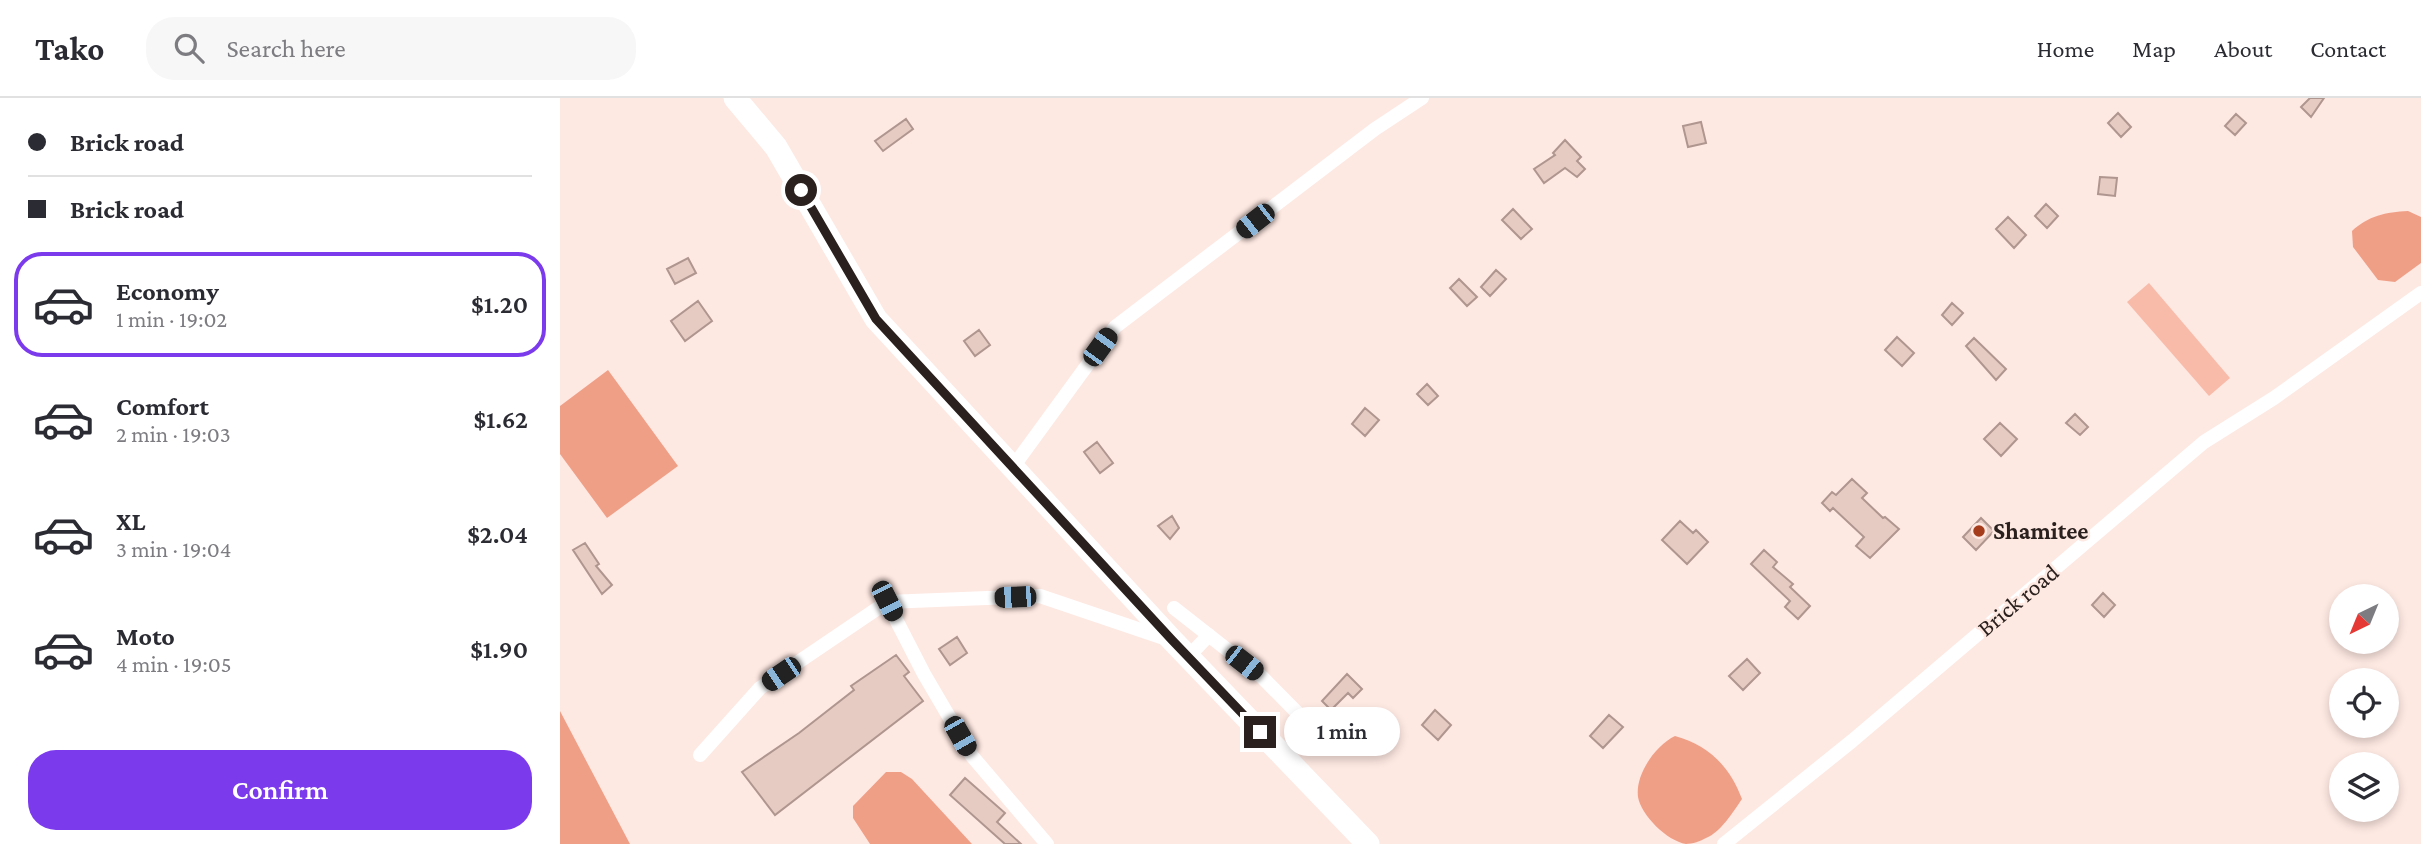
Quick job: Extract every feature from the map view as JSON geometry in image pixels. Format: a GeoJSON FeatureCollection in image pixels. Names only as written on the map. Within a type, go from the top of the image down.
{"type":"FeatureCollection","features":[{"type":"Feature","properties":{"kind":"main road"},"geometry":{"type":"LineString","coordinates":[[734,98],[776,147],[876,319],[1172,640],[1368,844]]}},
{"type":"Feature","properties":{"kind":"street"},"geometry":{"type":"LineString","coordinates":[[1013,467],[1115,327],[1375,129],[1422,98]]}},
{"type":"Feature","properties":{"kind":"street","name":"Brick road"},"geometry":{"type":"LineString","coordinates":[[1724,844],[1852,741],[2204,442],[2274,398],[2421,293]]}},
{"type":"Feature","properties":{"kind":"street"},"geometry":{"type":"LineString","coordinates":[[700,755],[760,688],[887,601],[1040,596],[1172,640]]}},
{"type":"Feature","properties":{"kind":"street"},"geometry":{"type":"LineString","coordinates":[[887,601],[972,756],[1047,844]]}},
{"type":"Feature","properties":{"kind":"street"},"geometry":{"type":"LineString","coordinates":[[1174,608],[1262,677],[1328,744]]}},
{"type":"Feature","properties":{"kind":"street"},"geometry":{"type":"LineString","coordinates":[[1188,657],[1209,635]]}},
{"type":"Feature","properties":{"kind":"shaded area"},"geometry":{"type":"Polygon","coordinates":[[[2408,211],[2421,217],[2421,263],[2395,282],[2378,280],[2353,247],[2352,231],[2378,216],[2408,211]]]}},
{"type":"Feature","properties":{"kind":"shaded area"},"geometry":{"type":"Polygon","coordinates":[[[2149,283],[2230,378],[2209,396],[2127,302],[2149,283]]]}},
{"type":"Feature","properties":{"kind":"shaded area"},"geometry":{"type":"Polygon","coordinates":[[[608,370],[678,466],[607,518],[560,454],[560,406],[608,370]]]}},
{"type":"Feature","properties":{"kind":"shaded area"},"geometry":{"type":"Polygon","coordinates":[[[560,711],[630,844],[560,844],[560,711]]]}},
{"type":"Feature","properties":{"kind":"shaded area"},"geometry":{"type":"Polygon","coordinates":[[[1675,736],[1698,745],[1717,759],[1731,777],[1742,799],[1717,831],[1688,844],[1663,833],[1644,812],[1638,797],[1640,779],[1648,761],[1661,746],[1675,736]]]}},
{"type":"Feature","properties":{"kind":"shaded area"},"geometry":{"type":"Polygon","coordinates":[[[886,772],[901,772],[912,779],[972,844],[870,844],[853,818],[853,806],[886,772]]]}},
{"type":"Feature","properties":{"kind":"building"},"geometry":{"type":"Polygon","coordinates":[[[2310,98],[2324,98],[2311,117],[2301,107],[2310,98]]]}},
{"type":"Feature","properties":{"kind":"building"},"geometry":{"type":"Polygon","coordinates":[[[2118,113],[2131,127],[2121,137],[2108,123],[2118,113]]]}},
{"type":"Feature","properties":{"kind":"building"},"geometry":{"type":"Polygon","coordinates":[[[2236,114],[2246,123],[2235,135],[2225,126],[2236,114]]]}},
{"type":"Feature","properties":{"kind":"building"},"geometry":{"type":"Polygon","coordinates":[[[906,119],[913,129],[883,151],[875,141],[906,119]]]}},
{"type":"Feature","properties":{"kind":"building"},"geometry":{"type":"Polygon","coordinates":[[[1701,122],[1706,143],[1688,147],[1683,126],[1701,122]]]}},
{"type":"Feature","properties":{"kind":"building"},"geometry":{"type":"Polygon","coordinates":[[[1565,140],[1581,157],[1577,161],[1585,169],[1577,177],[1565,168],[1544,183],[1534,169],[1555,155],[1553,153],[1565,140]]]}},
{"type":"Feature","properties":{"kind":"building"},"geometry":{"type":"Polygon","coordinates":[[[2100,177],[2117,178],[2115,196],[2098,194],[2100,177]]]}},
{"type":"Feature","properties":{"kind":"building"},"geometry":{"type":"Polygon","coordinates":[[[2046,204],[2058,216],[2047,228],[2035,216],[2046,204]]]}},
{"type":"Feature","properties":{"kind":"building"},"geometry":{"type":"Polygon","coordinates":[[[1513,209],[1532,229],[1521,239],[1502,220],[1513,209]]]}},
{"type":"Feature","properties":{"kind":"building"},"geometry":{"type":"Polygon","coordinates":[[[2008,217],[2026,235],[2014,248],[1996,229],[2008,217]]]}},
{"type":"Feature","properties":{"kind":"building"},"geometry":{"type":"Polygon","coordinates":[[[688,258],[696,273],[675,284],[667,269],[688,258]]]}},
{"type":"Feature","properties":{"kind":"building"},"geometry":{"type":"Polygon","coordinates":[[[1496,270],[1506,279],[1490,296],[1481,287],[1496,270]]]}},
{"type":"Feature","properties":{"kind":"building"},"geometry":{"type":"Polygon","coordinates":[[[1459,279],[1477,297],[1467,306],[1450,288],[1459,279]]]}},
{"type":"Feature","properties":{"kind":"building"},"geometry":{"type":"Polygon","coordinates":[[[698,301],[712,321],[685,341],[671,321],[698,301]]]}},
{"type":"Feature","properties":{"kind":"building"},"geometry":{"type":"Polygon","coordinates":[[[1952,303],[1963,313],[1952,325],[1942,315],[1952,303]]]}},
{"type":"Feature","properties":{"kind":"building"},"geometry":{"type":"Polygon","coordinates":[[[979,330],[990,345],[975,356],[964,341],[979,330]]]}},
{"type":"Feature","properties":{"kind":"building"},"geometry":{"type":"Polygon","coordinates":[[[1897,337],[1914,353],[1902,366],[1885,350],[1897,337]]]}},
{"type":"Feature","properties":{"kind":"building"},"geometry":{"type":"Polygon","coordinates":[[[1974,338],[2006,369],[1996,380],[1966,346],[1974,338]]]}},
{"type":"Feature","properties":{"kind":"building"},"geometry":{"type":"Polygon","coordinates":[[[1427,384],[1438,396],[1428,405],[1417,394],[1427,384]]]}},
{"type":"Feature","properties":{"kind":"building"},"geometry":{"type":"Polygon","coordinates":[[[1365,408],[1379,420],[1365,436],[1352,424],[1365,408]]]}},
{"type":"Feature","properties":{"kind":"building"},"geometry":{"type":"Polygon","coordinates":[[[2075,414],[2088,427],[2080,435],[2066,423],[2075,414]]]}},
{"type":"Feature","properties":{"kind":"building"},"geometry":{"type":"Polygon","coordinates":[[[2000,423],[2017,439],[2001,456],[1984,439],[2000,423]]]}},
{"type":"Feature","properties":{"kind":"building"},"geometry":{"type":"Polygon","coordinates":[[[1097,442],[1113,463],[1100,473],[1084,452],[1097,442]]]}},
{"type":"Feature","properties":{"kind":"building"},"geometry":{"type":"Polygon","coordinates":[[[1852,479],[1867,493],[1862,498],[1899,529],[1870,558],[1856,546],[1864,537],[1833,508],[1830,511],[1822,503],[1832,492],[1836,495],[1852,479]]]}},
{"type":"Feature","properties":{"kind":"building"},"geometry":{"type":"Polygon","coordinates":[[[1172,516],[1179,528],[1170,539],[1158,526],[1172,516]]]}},
{"type":"Feature","properties":{"kind":"building"},"geometry":{"type":"Polygon","coordinates":[[[1981,518],[1994,531],[1976,550],[1963,537],[1981,518]]]}},
{"type":"Feature","properties":{"kind":"building"},"geometry":{"type":"Polygon","coordinates":[[[1680,521],[1693,533],[1696,530],[1708,542],[1687,564],[1662,540],[1680,521]]]}},
{"type":"Feature","properties":{"kind":"building"},"geometry":{"type":"Polygon","coordinates":[[[585,543],[599,564],[596,566],[612,585],[602,594],[573,550],[585,543]]]}},
{"type":"Feature","properties":{"kind":"building"},"geometry":{"type":"Polygon","coordinates":[[[1764,550],[1777,562],[1773,567],[1793,584],[1790,587],[1810,606],[1798,619],[1785,607],[1790,601],[1751,564],[1764,550]]]}},
{"type":"Feature","properties":{"kind":"building"},"geometry":{"type":"Polygon","coordinates":[[[2103,593],[2115,605],[2104,617],[2092,605],[2103,593]]]}},
{"type":"Feature","properties":{"kind":"building"},"geometry":{"type":"Polygon","coordinates":[[[957,637],[967,653],[950,665],[939,649],[957,637]]]}},
{"type":"Feature","properties":{"kind":"building"},"geometry":{"type":"Polygon","coordinates":[[[896,655],[909,672],[904,676],[923,701],[775,815],[742,772],[799,733],[854,690],[851,686],[896,655]]]}},
{"type":"Feature","properties":{"kind":"building"},"geometry":{"type":"Polygon","coordinates":[[[1747,659],[1760,673],[1743,690],[1729,676],[1747,659]]]}},
{"type":"Feature","properties":{"kind":"building"},"geometry":{"type":"Polygon","coordinates":[[[1347,674],[1362,689],[1353,698],[1348,693],[1331,710],[1322,701],[1347,674]]]}},
{"type":"Feature","properties":{"kind":"building"},"geometry":{"type":"Polygon","coordinates":[[[1435,710],[1451,725],[1438,740],[1422,725],[1435,710]]]}},
{"type":"Feature","properties":{"kind":"building"},"geometry":{"type":"Polygon","coordinates":[[[1609,715],[1623,727],[1603,748],[1590,736],[1609,715]]]}},
{"type":"Feature","properties":{"kind":"building"},"geometry":{"type":"Polygon","coordinates":[[[965,778],[1005,813],[997,822],[1021,844],[1005,844],[950,795],[965,778]]]}},
{"type":"Feature","properties":{"kind":"place","name":"Shamitee"},"geometry":{"type":"Point","coordinates":[1979,531]}},
{"type":"Feature","properties":{"kind":"route"},"geometry":{"type":"LineString","coordinates":[[801,190],[876,319],[1260,732]]}}]}
